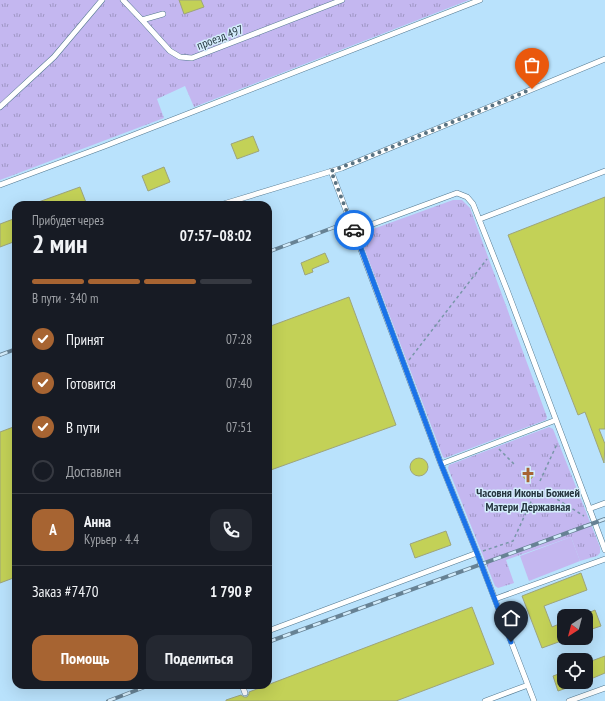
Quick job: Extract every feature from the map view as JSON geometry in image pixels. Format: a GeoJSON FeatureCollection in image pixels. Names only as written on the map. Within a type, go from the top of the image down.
{"type":"FeatureCollection","features":[{"type":"Feature","properties":{"kind":"lane"},"geometry":{"type":"LineString","coordinates":[[0,107],[54,57],[102,0]]}},
{"type":"Feature","properties":{"kind":"lane","name":"проезд 497"},"geometry":{"type":"LineString","coordinates":[[123,0],[170,51],[180,57],[192,58],[342,0]]}},
{"type":"Feature","properties":{"kind":"lane"},"geometry":{"type":"LineString","coordinates":[[0,186],[480,0]]}},
{"type":"Feature","properties":{"kind":"lane"},"geometry":{"type":"LineString","coordinates":[[142,20],[163,14]]}},
{"type":"Feature","properties":{"kind":"lane"},"geometry":{"type":"LineString","coordinates":[[233,201],[349,165],[605,59]]}},
{"type":"Feature","properties":{"kind":"lane"},"geometry":{"type":"LineString","coordinates":[[331,171],[441,464],[534,701]]}},
{"type":"Feature","properties":{"kind":"lane"},"geometry":{"type":"LineString","coordinates":[[480,219],[605,171]]}},
{"type":"Feature","properties":{"kind":"lane"},"geometry":{"type":"LineString","coordinates":[[354,231],[458,193],[467,197],[473,204],[605,550]]}},
{"type":"Feature","properties":{"kind":"lane"},"geometry":{"type":"LineString","coordinates":[[441,464],[556,420]]}},
{"type":"Feature","properties":{"kind":"lane"},"geometry":{"type":"LineString","coordinates":[[589,509],[605,503]]}},
{"type":"Feature","properties":{"kind":"lane"},"geometry":{"type":"LineString","coordinates":[[272,630],[477,553]]}},
{"type":"Feature","properties":{"kind":"lane"},"geometry":{"type":"LineString","coordinates":[[495,599],[605,559]]}},
{"type":"Feature","properties":{"kind":"lane"},"geometry":{"type":"LineString","coordinates":[[485,701],[528,686]]}},
{"type":"Feature","properties":{"kind":"lane"},"geometry":{"type":"LineString","coordinates":[[569,701],[605,688]]}},
{"type":"Feature","properties":{"kind":"lane"},"geometry":{"type":"LineString","coordinates":[[244,689],[245,693]]}},
{"type":"Feature","properties":{"kind":"path"},"geometry":{"type":"LineString","coordinates":[[404,366],[492,252]]}},
{"type":"Feature","properties":{"kind":"path"},"geometry":{"type":"LineString","coordinates":[[540,481],[561,434]]}},
{"type":"Feature","properties":{"kind":"path"},"geometry":{"type":"LineString","coordinates":[[494,444],[516,466]]}},
{"type":"Feature","properties":{"kind":"path"},"geometry":{"type":"LineString","coordinates":[[477,553],[512,541],[535,493]]}},
{"type":"Feature","properties":{"kind":"path"},"geometry":{"type":"LineString","coordinates":[[547,493],[594,523]]}},
{"type":"Feature","properties":{"kind":"green space"},"geometry":{"type":"Polygon","coordinates":[[[0,0],[469,0],[194,107],[185,86],[157,99],[164,118],[0,180],[0,0]]]}},
{"type":"Feature","properties":{"kind":"green space"},"geometry":{"type":"Polygon","coordinates":[[[453,200],[462,200],[470,208],[547,417],[546,420],[445,458],[443,457],[360,237],[362,233],[453,200]]]}},
{"type":"Feature","properties":{"kind":"green space"},"geometry":{"type":"Polygon","coordinates":[[[549,427],[553,429],[600,547],[600,553],[597,556],[580,561],[571,537],[506,560],[514,583],[498,588],[495,586],[448,468],[449,465],[549,427]]]}},
{"type":"Feature","properties":{"kind":"green space"},"geometry":{"type":"Polygon","coordinates":[[[571,537],[580,561],[529,581],[520,556],[571,537]]]}},
{"type":"Feature","properties":{"kind":"building"},"geometry":{"type":"Polygon","coordinates":[[[179,0],[201,0],[204,7],[184,14],[179,0]]]}},
{"type":"Feature","properties":{"kind":"building"},"geometry":{"type":"Polygon","coordinates":[[[253,136],[259,151],[237,159],[231,144],[253,136]]]}},
{"type":"Feature","properties":{"kind":"building"},"geometry":{"type":"Polygon","coordinates":[[[164,167],[170,182],[148,191],[142,176],[164,167]]]}},
{"type":"Feature","properties":{"kind":"building"},"geometry":{"type":"Polygon","coordinates":[[[80,187],[85,201],[41,201],[80,187]]]}},
{"type":"Feature","properties":{"kind":"building"},"geometry":{"type":"Polygon","coordinates":[[[605,197],[605,429],[599,429],[605,444],[604,463],[585,412],[578,415],[508,235],[605,197]]]}},
{"type":"Feature","properties":{"kind":"building"},"geometry":{"type":"Polygon","coordinates":[[[12,220],[12,242],[0,247],[0,224],[12,220]]]}},
{"type":"Feature","properties":{"kind":"building"},"geometry":{"type":"Polygon","coordinates":[[[325,253],[329,262],[312,269],[313,272],[305,275],[301,263],[325,253]]]}},
{"type":"Feature","properties":{"kind":"building"},"geometry":{"type":"Polygon","coordinates":[[[349,297],[396,425],[272,470],[272,326],[349,297]]]}},
{"type":"Feature","properties":{"kind":"building"},"geometry":{"type":"Polygon","coordinates":[[[12,428],[12,578],[0,583],[0,432],[12,428]]]}},
{"type":"Feature","properties":{"kind":"building"},"geometry":{"type":"Polygon","coordinates":[[[419,458],[425,461],[428,467],[425,473],[419,476],[413,473],[410,467],[413,461],[419,458]]]}},
{"type":"Feature","properties":{"kind":"building","name":"Часовня Иконы Божией Матери Державная"},"geometry":{"type":"Polygon","coordinates":[[[526,470],[530,470],[532,471],[532,479],[526,480],[523,477],[523,473],[526,470]]]}},
{"type":"Feature","properties":{"kind":"building"},"geometry":{"type":"Polygon","coordinates":[[[446,531],[451,545],[415,558],[410,544],[446,531]]]}},
{"type":"Feature","properties":{"kind":"building"},"geometry":{"type":"Polygon","coordinates":[[[581,573],[587,590],[544,606],[552,627],[557,625],[557,643],[542,648],[522,596],[581,573]]]}},
{"type":"Feature","properties":{"kind":"building"},"geometry":{"type":"Polygon","coordinates":[[[472,607],[494,664],[396,701],[226,701],[241,695],[247,697],[249,692],[257,689],[272,689],[272,683],[472,607]]]}},
{"type":"Feature","properties":{"kind":"building"},"geometry":{"type":"Polygon","coordinates":[[[595,610],[601,626],[593,629],[593,611],[595,610]]]}},
{"type":"Feature","properties":{"kind":"building"},"geometry":{"type":"Polygon","coordinates":[[[605,656],[605,673],[593,678],[593,660],[605,656]]]}},
{"type":"Feature","properties":{"kind":"building"},"geometry":{"type":"Polygon","coordinates":[[[557,675],[557,688],[553,676],[557,675]]]}},
{"type":"Feature","properties":{"kind":"railway"},"geometry":{"type":"LineString","coordinates":[[272,251],[335,227]]}},
{"type":"Feature","properties":{"kind":"railway"},"geometry":{"type":"LineString","coordinates":[[0,355],[12,350]]}},
{"type":"Feature","properties":{"kind":"railway"},"geometry":{"type":"LineString","coordinates":[[272,641],[605,519]]}},
{"type":"Feature","properties":{"kind":"railway"},"geometry":{"type":"LineString","coordinates":[[108,701],[140,689]]}},
{"type":"Feature","properties":{"kind":"way so far"},"geometry":{"type":"LineString","coordinates":[[354,230],[331,171],[342,168],[532,89]]}},
{"type":"Feature","properties":{"kind":"place","name":"Часовня Иконы Божией Матери Державная"},"geometry":{"type":"Point","coordinates":[528,475]}},
{"type":"Feature","properties":{"kind":"route"},"geometry":{"type":"LineString","coordinates":[[354,230],[441,464],[511,642]]}}]}
